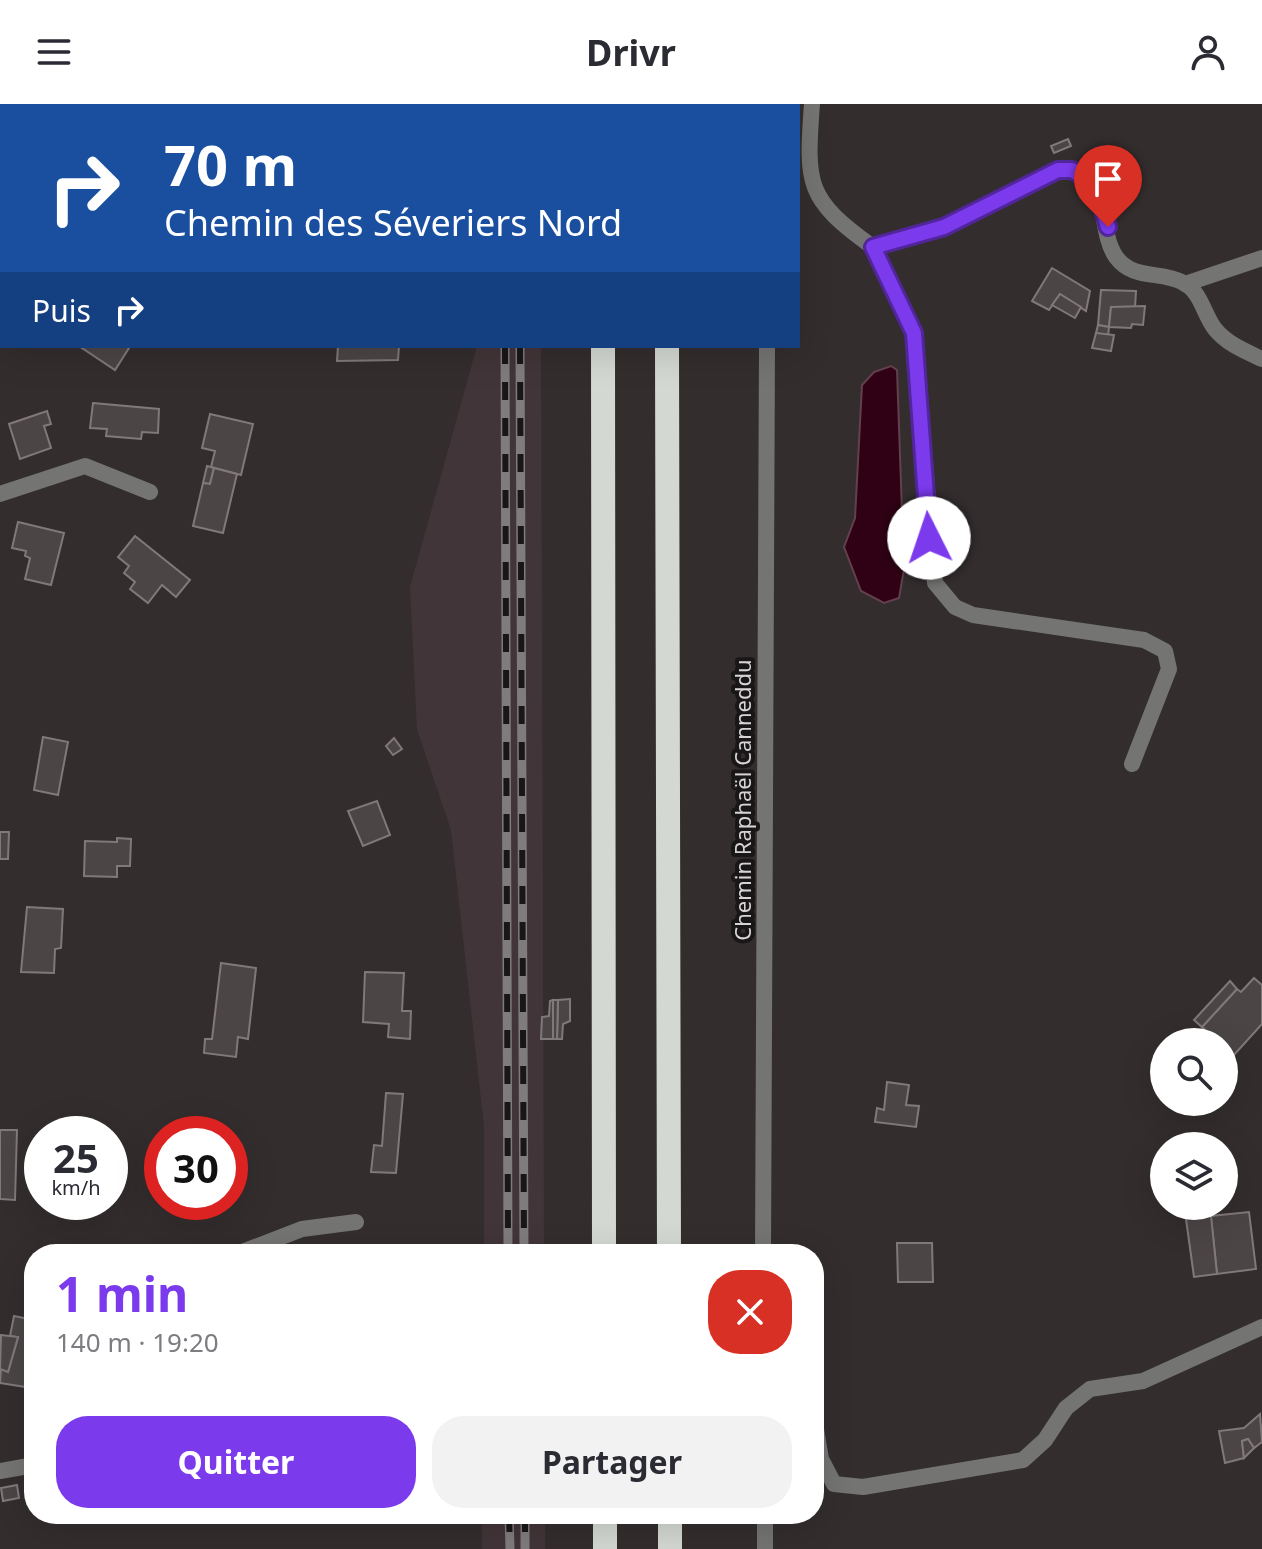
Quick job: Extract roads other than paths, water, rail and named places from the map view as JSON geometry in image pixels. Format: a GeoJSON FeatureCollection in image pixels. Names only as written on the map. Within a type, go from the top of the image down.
{"type":"FeatureCollection","features":[{"type":"Feature","properties":{"kind":"highway"},"geometry":{"type":"LineString","coordinates":[[603,348],[604,1244]]}},
{"type":"Feature","properties":{"kind":"highway"},"geometry":{"type":"LineString","coordinates":[[667,348],[669,1244]]}},
{"type":"Feature","properties":{"kind":"highway"},"geometry":{"type":"LineString","coordinates":[[605,1524],[605,1549]]}},
{"type":"Feature","properties":{"kind":"highway"},"geometry":{"type":"LineString","coordinates":[[670,1524],[670,1549]]}},
{"type":"Feature","properties":{"kind":"street"},"geometry":{"type":"LineString","coordinates":[[812,104],[812,177],[817,197],[832,217],[873,247],[914,333],[935,583],[955,607],[973,615],[1144,640],[1165,651],[1169,669],[1132,764]]}},
{"type":"Feature","properties":{"kind":"street"},"geometry":{"type":"LineString","coordinates":[[873,247],[944,227],[1058,170],[1072,170],[1096,185],[1114,254],[1125,266],[1137,274],[1185,284],[1194,292],[1215,328],[1229,343],[1262,359]]}},
{"type":"Feature","properties":{"kind":"street"},"geometry":{"type":"LineString","coordinates":[[1185,284],[1262,258]]}},
{"type":"Feature","properties":{"kind":"street","name":"Chemin Raphaël Canneddu"},"geometry":{"type":"LineString","coordinates":[[763,1244],[767,348]]}},
{"type":"Feature","properties":{"kind":"street"},"geometry":{"type":"LineString","coordinates":[[0,494],[85,466],[150,492]]}},
{"type":"Feature","properties":{"kind":"street"},"geometry":{"type":"LineString","coordinates":[[263,1244],[302,1229],[356,1222]]}},
{"type":"Feature","properties":{"kind":"street"},"geometry":{"type":"LineString","coordinates":[[824,1465],[834,1484],[863,1487],[1023,1460],[1045,1440],[1066,1408],[1090,1389],[1143,1381],[1262,1327]]}},
{"type":"Feature","properties":{"kind":"street"},"geometry":{"type":"LineString","coordinates":[[0,1471],[24,1467]]}},
{"type":"Feature","properties":{"kind":"street"},"geometry":{"type":"LineString","coordinates":[[765,1524],[765,1549]]}},
{"type":"Feature","properties":{"kind":"railway"},"geometry":{"type":"LineString","coordinates":[[505,348],[508,1244]]}},
{"type":"Feature","properties":{"kind":"railway"},"geometry":{"type":"LineString","coordinates":[[520,348],[524,1244]]}},
{"type":"Feature","properties":{"kind":"railway"},"geometry":{"type":"LineString","coordinates":[[509,1524],[510,1549]]}},
{"type":"Feature","properties":{"kind":"railway"},"geometry":{"type":"LineString","coordinates":[[525,1524],[525,1549]]}}]}
